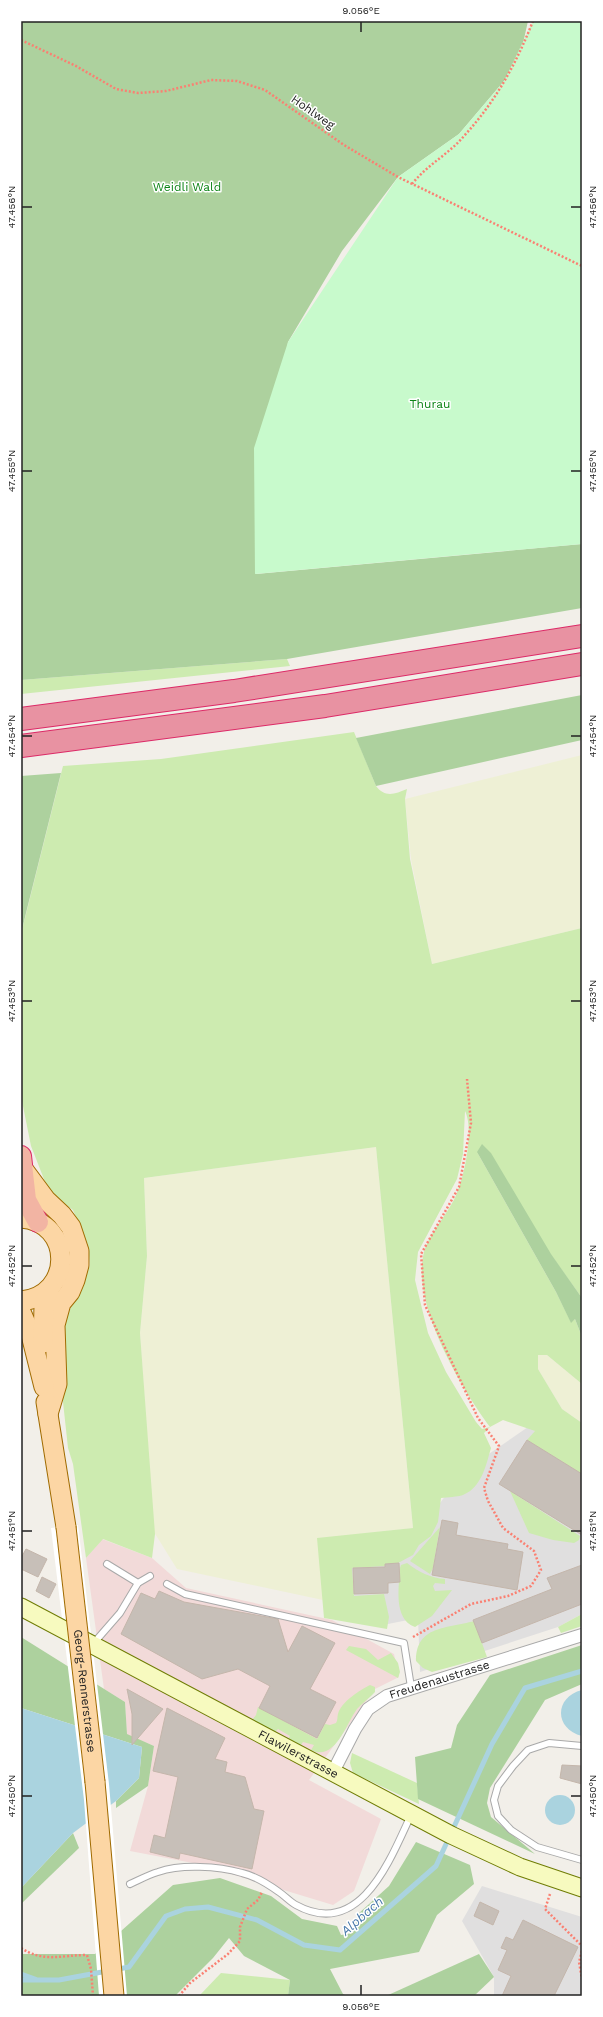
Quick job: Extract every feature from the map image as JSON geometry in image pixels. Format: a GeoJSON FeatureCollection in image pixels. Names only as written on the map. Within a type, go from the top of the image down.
{"type":"FeatureCollection","features":[{"type":"Feature","properties":{"kind":"highway"},"geometry":{"type":"LineString","coordinates":[[21,719],[234,691],[582,636]]}},
{"type":"Feature","properties":{"kind":"highway"},"geometry":{"type":"LineString","coordinates":[[21,746],[325,706],[582,664]]}},
{"type":"Feature","properties":{"kind":"highway"},"geometry":{"type":"LineString","coordinates":[[25,1168],[26,1200],[30,1220]]}},
{"type":"Feature","properties":{"kind":"main road"},"geometry":{"type":"LineString","coordinates":[[25,1168],[46,1200],[62,1215],[71,1227],[79,1251],[79,1265],[75,1280],[70,1292],[62,1303],[55,1325],[57,1384],[48,1414]]}},
{"type":"Feature","properties":{"kind":"main road","name":"Georg-Rennerstrasse"},"geometry":{"type":"LineString","coordinates":[[30,1220],[55,1237],[60,1248],[61,1259],[60,1270],[56,1280],[49,1289],[44,1306],[42,1330],[45,1362],[44,1387]]}},
{"type":"Feature","properties":{"kind":"main road"},"geometry":{"type":"LineString","coordinates":[[21,1301],[40,1296],[49,1289]]}},
{"type":"Feature","properties":{"kind":"main road","name":"Georg-Rennerstrasse"},"geometry":{"type":"LineString","coordinates":[[21,1312],[31,1335],[44,1387],[66,1527],[96,1782],[114,1996]]}},
{"type":"Feature","properties":{"kind":"main road"},"geometry":{"type":"LineString","coordinates":[[21,1343],[31,1378],[48,1414]]}},
{"type":"Feature","properties":{"kind":"main road","name":"Flawilerstrasse"},"geometry":{"type":"LineString","coordinates":[[21,1607],[415,1816],[520,1867],[582,1888]]}},
{"type":"Feature","properties":{"kind":"street","name":"Freudenaustrasse"},"geometry":{"type":"LineString","coordinates":[[333,1772],[355,1729],[368,1709],[387,1696],[411,1687],[582,1635]]}},
{"type":"Feature","properties":{"kind":"lane"},"geometry":{"type":"LineString","coordinates":[[107,1564],[138,1583]]}},
{"type":"Feature","properties":{"kind":"lane"},"geometry":{"type":"LineString","coordinates":[[93,1644],[120,1613],[138,1583],[150,1576]]}},
{"type":"Feature","properties":{"kind":"lane"},"geometry":{"type":"LineString","coordinates":[[167,1584],[186,1594],[404,1643],[411,1687]]}},
{"type":"Feature","properties":{"kind":"lane"},"geometry":{"type":"LineString","coordinates":[[582,1746],[549,1743],[528,1750],[513,1766],[498,1786],[494,1800],[498,1816],[511,1830],[537,1847],[582,1860]]}},
{"type":"Feature","properties":{"kind":"lane"},"geometry":{"type":"LineString","coordinates":[[130,1884],[159,1872],[200,1866],[242,1873],[266,1883],[296,1905],[322,1914],[346,1911],[368,1894],[388,1864],[415,1816]]}},
{"type":"Feature","properties":{"kind":"path"},"geometry":{"type":"LineString","coordinates":[[412,184],[423,170],[463,138],[492,102],[518,59],[533,21]]}},
{"type":"Feature","properties":{"kind":"path","name":"Hohlweg"},"geometry":{"type":"LineString","coordinates":[[21,40],[76,66],[116,89],[138,93],[166,91],[211,80],[236,81],[265,90],[344,145],[412,184],[582,266]]}},
{"type":"Feature","properties":{"kind":"path"},"geometry":{"type":"LineString","coordinates":[[404,1643],[471,1604],[508,1596],[531,1586],[541,1570],[534,1551],[503,1528],[488,1501],[484,1488],[499,1446],[478,1418],[425,1305],[421,1254],[459,1187],[471,1123],[467,1079]]}},
{"type":"Feature","properties":{"kind":"path"},"geometry":{"type":"LineString","coordinates":[[554,1878],[545,1909],[582,1946]]}},
{"type":"Feature","properties":{"kind":"path"},"geometry":{"type":"LineString","coordinates":[[179,1996],[190,1983],[232,1950],[240,1941],[240,1927],[247,1909],[258,1900],[266,1883]]}},
{"type":"Feature","properties":{"kind":"path"},"geometry":{"type":"LineString","coordinates":[[21,1948],[31,1954],[49,1958],[87,1955],[91,1969],[93,1996]]}},
{"type":"Feature","properties":{"kind":"path"},"geometry":{"type":"LineString","coordinates":[[582,1951],[579,1962],[582,1979]]}},
{"type":"Feature","properties":{"kind":"shaded area"},"geometry":{"type":"Polygon","coordinates":[[[528,1427],[582,1456],[582,1614],[558,1627],[420,1672],[418,1618],[388,1624],[346,1614],[343,1553],[407,1547],[464,1471],[528,1427]]]}},
{"type":"Feature","properties":{"kind":"shaded area"},"geometry":{"type":"Polygon","coordinates":[[[102,1539],[152,1558],[186,1588],[332,1620],[394,1654],[399,1677],[375,1689],[309,1780],[381,1819],[354,1891],[333,1905],[198,1864],[130,1851],[148,1786],[154,1746],[127,1735],[125,1702],[104,1689],[86,1558],[102,1539]]]}},
{"type":"Feature","properties":{"kind":"shaded area"},"geometry":{"type":"Polygon","coordinates":[[[482,1886],[582,1917],[582,1996],[494,1996],[494,1977],[462,1921],[482,1886]]]}},
{"type":"Feature","properties":{"kind":"green space","name":"Weidli Wald"},"geometry":{"type":"Polygon","coordinates":[[[21,21],[528,21],[522,48],[504,81],[459,134],[398,177],[342,251],[288,342],[256,574],[582,544],[582,608],[287,659],[21,680],[21,21]]]}},
{"type":"Feature","properties":{"kind":"green space","name":"Thurau"},"geometry":{"type":"Polygon","coordinates":[[[533,21],[582,21],[582,544],[255,574],[254,448],[288,342],[398,177],[459,134],[504,81],[533,21]]]}},
{"type":"Feature","properties":{"kind":"green space"},"geometry":{"type":"Polygon","coordinates":[[[287,659],[290,666],[21,694],[21,680],[287,659]]]}},
{"type":"Feature","properties":{"kind":"green space"},"geometry":{"type":"Polygon","coordinates":[[[582,695],[582,740],[376,786],[356,738],[582,695]]]}},
{"type":"Feature","properties":{"kind":"green space"},"geometry":{"type":"Polygon","coordinates":[[[354,732],[379,790],[390,794],[407,789],[405,799],[410,859],[432,964],[582,928],[582,1298],[477,1152],[556,1292],[571,1322],[575,1319],[582,1337],[582,1384],[547,1355],[538,1355],[538,1369],[562,1409],[582,1423],[582,1474],[527,1440],[535,1431],[503,1420],[490,1427],[484,1433],[491,1448],[479,1481],[475,1487],[463,1495],[441,1498],[438,1522],[431,1536],[419,1545],[413,1555],[398,1563],[385,1566],[352,1568],[354,1596],[384,1594],[389,1617],[387,1629],[324,1618],[317,1538],[413,1528],[376,1147],[144,1178],[147,1256],[140,1333],[155,1534],[152,1558],[103,1539],[86,1558],[73,1464],[68,1448],[59,1365],[62,1328],[70,1309],[81,1292],[90,1265],[88,1245],[73,1210],[49,1192],[31,1146],[21,1096],[21,934],[63,766],[161,759],[354,732]],[[465,1111],[463,1154],[457,1179],[418,1252],[415,1280],[428,1333],[446,1372],[476,1422],[482,1429],[490,1427],[465,1390],[441,1344],[431,1319],[425,1296],[422,1273],[424,1252],[430,1237],[450,1208],[463,1175],[469,1140],[468,1119],[465,1111]]]}},
{"type":"Feature","properties":{"kind":"green space"},"geometry":{"type":"Polygon","coordinates":[[[582,755],[582,928],[432,964],[411,859],[405,799],[582,755]]]}},
{"type":"Feature","properties":{"kind":"green space"},"geometry":{"type":"Polygon","coordinates":[[[61,773],[26,913],[21,934],[21,776],[61,773]]]}},
{"type":"Feature","properties":{"kind":"green space"},"geometry":{"type":"Polygon","coordinates":[[[482,1144],[491,1153],[551,1254],[582,1298],[582,1337],[575,1319],[571,1323],[556,1292],[477,1152],[482,1144]]]}},
{"type":"Feature","properties":{"kind":"green space"},"geometry":{"type":"Polygon","coordinates":[[[376,1147],[413,1528],[319,1539],[323,1600],[177,1569],[154,1532],[140,1333],[147,1256],[144,1178],[376,1147]]]}},
{"type":"Feature","properties":{"kind":"green space"},"geometry":{"type":"Polygon","coordinates":[[[538,1355],[547,1355],[582,1384],[582,1423],[562,1409],[538,1369],[538,1355]]]}},
{"type":"Feature","properties":{"kind":"green space"},"geometry":{"type":"Polygon","coordinates":[[[510,1491],[580,1536],[579,1540],[574,1543],[553,1540],[529,1533],[510,1491]]]}},
{"type":"Feature","properties":{"kind":"green space"},"geometry":{"type":"Polygon","coordinates":[[[440,1527],[433,1568],[430,1574],[410,1561],[440,1527]]]}},
{"type":"Feature","properties":{"kind":"green space"},"geometry":{"type":"Polygon","coordinates":[[[407,1563],[425,1574],[445,1579],[445,1584],[435,1583],[433,1586],[435,1591],[452,1590],[432,1616],[415,1627],[408,1623],[403,1617],[399,1602],[400,1568],[401,1565],[407,1563]]]}},
{"type":"Feature","properties":{"kind":"green space"},"geometry":{"type":"Polygon","coordinates":[[[582,1614],[582,1626],[561,1633],[558,1627],[582,1614]]]}},
{"type":"Feature","properties":{"kind":"green space"},"geometry":{"type":"Polygon","coordinates":[[[474,1621],[487,1657],[432,1672],[423,1668],[416,1661],[417,1649],[421,1641],[427,1635],[435,1630],[474,1621]]]}},
{"type":"Feature","properties":{"kind":"green space"},"geometry":{"type":"Polygon","coordinates":[[[21,1637],[125,1702],[127,1734],[154,1746],[148,1786],[116,1808],[116,1801],[139,1778],[142,1747],[21,1708],[21,1637]]]}},
{"type":"Feature","properties":{"kind":"green space"},"geometry":{"type":"Polygon","coordinates":[[[582,1645],[582,1684],[545,1700],[490,1788],[487,1803],[491,1817],[535,1854],[418,1799],[415,1757],[451,1748],[457,1725],[490,1675],[582,1645]]]}},
{"type":"Feature","properties":{"kind":"green space"},"geometry":{"type":"Polygon","coordinates":[[[349,1646],[366,1649],[378,1660],[391,1653],[398,1663],[400,1672],[398,1678],[346,1650],[349,1646]]]}},
{"type":"Feature","properties":{"kind":"green space"},"geometry":{"type":"Polygon","coordinates":[[[370,1685],[375,1687],[375,1692],[357,1709],[339,1740],[327,1751],[319,1752],[311,1750],[314,1745],[303,1742],[301,1745],[288,1739],[290,1736],[278,1729],[275,1732],[252,1720],[256,1715],[258,1707],[317,1739],[325,1724],[330,1725],[336,1723],[338,1714],[343,1705],[356,1693],[370,1685]]]}},
{"type":"Feature","properties":{"kind":"green space"},"geometry":{"type":"Polygon","coordinates":[[[352,1753],[417,1783],[419,1804],[353,1773],[350,1763],[352,1753]]]}},
{"type":"Feature","properties":{"kind":"green space"},"geometry":{"type":"Polygon","coordinates":[[[73,1833],[79,1848],[21,1904],[21,1888],[73,1833]]]}},
{"type":"Feature","properties":{"kind":"green space"},"geometry":{"type":"Polygon","coordinates":[[[416,1842],[470,1865],[474,1884],[437,1915],[419,1952],[330,1969],[343,1994],[347,1996],[288,1996],[290,1980],[244,1956],[229,1938],[213,1958],[175,1996],[21,1996],[21,1943],[23,1954],[95,1954],[173,1885],[220,1878],[271,1896],[302,1919],[337,1926],[341,1935],[353,1933],[358,1914],[389,1886],[416,1842]]]}},
{"type":"Feature","properties":{"kind":"green space"},"geometry":{"type":"Polygon","coordinates":[[[479,1954],[494,1977],[474,1996],[386,1996],[479,1954]]]}},
{"type":"Feature","properties":{"kind":"green space"},"geometry":{"type":"Polygon","coordinates":[[[221,1973],[290,1980],[288,1996],[199,1996],[221,1973]]]}},
{"type":"Feature","properties":{"kind":"water"},"geometry":{"type":"Polygon","coordinates":[[[582,1690],[582,1736],[566,1727],[562,1720],[561,1713],[562,1706],[566,1699],[582,1690]]]}},
{"type":"Feature","properties":{"kind":"water"},"geometry":{"type":"Polygon","coordinates":[[[21,1708],[142,1747],[139,1778],[116,1801],[73,1833],[21,1888],[21,1708]]]}},
{"type":"Feature","properties":{"kind":"water"},"geometry":{"type":"Polygon","coordinates":[[[560,1795],[566,1796],[574,1804],[574,1816],[566,1824],[560,1825],[554,1824],[546,1816],[545,1810],[546,1804],[554,1796],[560,1795]]]}},
{"type":"Feature","properties":{"kind":"pier"},"geometry":{"type":"Polygon","coordinates":[[[78,1525],[109,1784],[127,1996],[99,1996],[84,1800],[51,1528],[78,1525]]]}},
{"type":"Feature","properties":{"kind":"building"},"geometry":{"type":"Polygon","coordinates":[[[527,1440],[582,1474],[582,1535],[499,1484],[527,1440]]]}},
{"type":"Feature","properties":{"kind":"building"},"geometry":{"type":"Polygon","coordinates":[[[442,1520],[458,1523],[456,1535],[508,1544],[507,1549],[523,1552],[517,1590],[432,1575],[442,1520]]]}},
{"type":"Feature","properties":{"kind":"building"},"geometry":{"type":"Polygon","coordinates":[[[26,1549],[47,1559],[38,1577],[21,1569],[21,1558],[26,1549]]]}},
{"type":"Feature","properties":{"kind":"building"},"geometry":{"type":"Polygon","coordinates":[[[399,1563],[400,1582],[388,1583],[388,1593],[354,1594],[353,1568],[385,1567],[385,1564],[399,1563]]]}},
{"type":"Feature","properties":{"kind":"building"},"geometry":{"type":"Polygon","coordinates":[[[582,1565],[582,1604],[482,1643],[473,1620],[552,1589],[547,1578],[582,1565]]]}},
{"type":"Feature","properties":{"kind":"building"},"geometry":{"type":"Polygon","coordinates":[[[42,1577],[56,1584],[49,1598],[36,1591],[42,1577]]]}},
{"type":"Feature","properties":{"kind":"building"},"geometry":{"type":"Polygon","coordinates":[[[159,1591],[184,1602],[278,1619],[288,1652],[302,1626],[335,1643],[310,1689],[336,1702],[317,1738],[259,1708],[270,1686],[238,1669],[202,1679],[121,1634],[141,1593],[155,1599],[159,1591]]]}},
{"type":"Feature","properties":{"kind":"building"},"geometry":{"type":"Polygon","coordinates":[[[127,1689],[163,1709],[132,1745],[132,1714],[127,1689]]]}},
{"type":"Feature","properties":{"kind":"building"},"geometry":{"type":"Polygon","coordinates":[[[167,1708],[225,1738],[215,1759],[227,1762],[225,1772],[245,1777],[254,1809],[264,1811],[252,1869],[180,1853],[179,1859],[150,1852],[154,1835],[165,1838],[178,1777],[153,1771],[167,1708]]]}},
{"type":"Feature","properties":{"kind":"building"},"geometry":{"type":"Polygon","coordinates":[[[562,1765],[582,1766],[582,1784],[560,1778],[562,1765]]]}},
{"type":"Feature","properties":{"kind":"building"},"geometry":{"type":"Polygon","coordinates":[[[480,1902],[499,1911],[493,1925],[474,1916],[480,1902]]]}},
{"type":"Feature","properties":{"kind":"building"},"geometry":{"type":"Polygon","coordinates":[[[523,1920],[578,1947],[554,1996],[502,1996],[511,1976],[498,1970],[507,1950],[501,1948],[506,1937],[513,1940],[523,1920]]]}},
{"type":"Feature","properties":{"kind":"waterway","name":"Alpbach"},"geometry":{"type":"LineString","coordinates":[[21,1980],[59,1980],[129,1967],[166,1916],[185,1909],[208,1907],[257,1920],[304,1945],[340,1950],[436,1866],[492,1744],[525,1688],[582,1671]]}},
{"type":"Feature","properties":{"kind":"waterway","name":"Alpbach"},"geometry":{"type":"LineString","coordinates":[[21,1974],[35,1979]]}}]}
